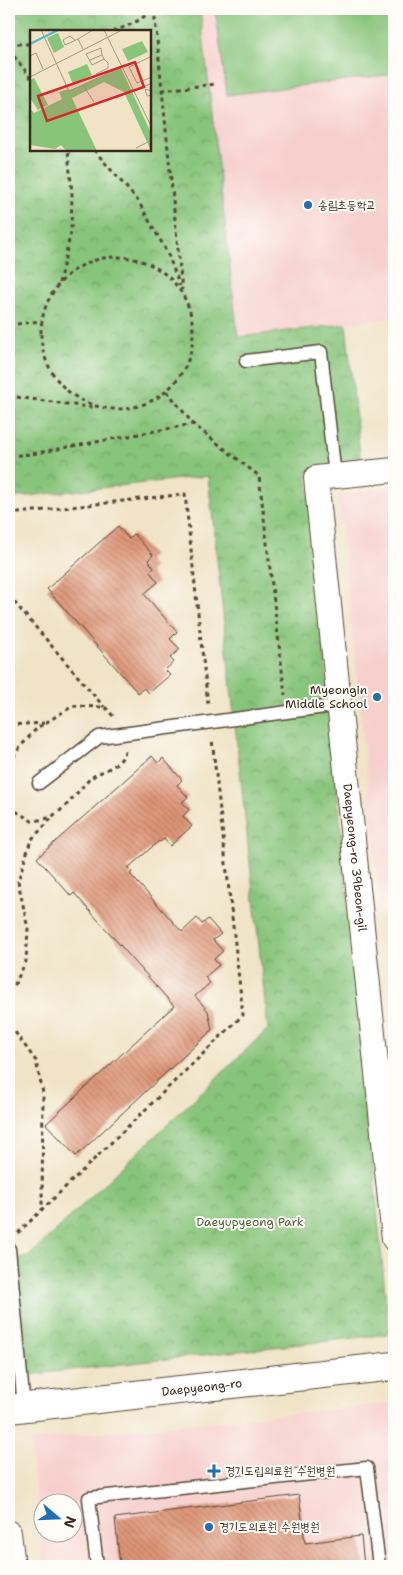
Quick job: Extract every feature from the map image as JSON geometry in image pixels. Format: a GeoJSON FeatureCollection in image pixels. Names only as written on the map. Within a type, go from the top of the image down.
{"type":"FeatureCollection","features":[{"type":"Feature","properties":{"kind":"street"},"geometry":{"type":"LineString","coordinates":[[326,477],[394,470]]}},
{"type":"Feature","properties":{"kind":"street","name":"Daepyeong-ro 39beon-gil"},"geometry":{"type":"LineString","coordinates":[[326,477],[340,706],[390,1158],[394,1239]]}},
{"type":"Feature","properties":{"kind":"street","name":"Daepyeong-ro"},"geometry":{"type":"LineString","coordinates":[[16,1408],[394,1366]]}},
{"type":"Feature","properties":{"kind":"street"},"geometry":{"type":"LineString","coordinates":[[9,1533],[13,1566]]}},
{"type":"Feature","properties":{"kind":"lane"},"geometry":{"type":"LineString","coordinates":[[246,361],[321,352],[326,477]]}},
{"type":"Feature","properties":{"kind":"lane"},"geometry":{"type":"LineString","coordinates":[[39,783],[99,737],[340,706]]}},
{"type":"Feature","properties":{"kind":"lane"},"geometry":{"type":"LineString","coordinates":[[9,1249],[16,1408]]}},
{"type":"Feature","properties":{"kind":"lane"},"geometry":{"type":"LineString","coordinates":[[97,1566],[89,1498],[368,1468],[379,1566]]}},
{"type":"Feature","properties":{"kind":"path"},"geometry":{"type":"LineString","coordinates":[[116,30],[128,26],[153,9]]}},
{"type":"Feature","properties":{"kind":"path"},"geometry":{"type":"LineString","coordinates":[[153,9],[182,291]]}},
{"type":"Feature","properties":{"kind":"path"},"geometry":{"type":"LineString","coordinates":[[9,44],[30,44]]}},
{"type":"Feature","properties":{"kind":"path"},"geometry":{"type":"LineString","coordinates":[[9,50],[30,77]]}},
{"type":"Feature","properties":{"kind":"path"},"geometry":{"type":"LineString","coordinates":[[162,90],[217,84]]}},
{"type":"Feature","properties":{"kind":"path"},"geometry":{"type":"LineString","coordinates":[[58,286],[71,232],[72,194],[68,151]]}},
{"type":"Feature","properties":{"kind":"path"},"geometry":{"type":"LineString","coordinates":[[9,396],[109,409],[133,408],[156,400],[175,384],[188,364],[194,340],[193,316],[167,252],[138,201],[95,151]]}},
{"type":"Feature","properties":{"kind":"path"},"geometry":{"type":"LineString","coordinates":[[109,409],[85,403],[65,390],[50,370],[42,348],[41,321],[50,296],[66,275],[89,261],[115,255],[141,259],[165,272],[182,291]]}},
{"type":"Feature","properties":{"kind":"path"},"geometry":{"type":"LineString","coordinates":[[9,325],[41,321]]}},
{"type":"Feature","properties":{"kind":"path"},"geometry":{"type":"LineString","coordinates":[[167,391],[193,424],[259,476],[288,712]]}},
{"type":"Feature","properties":{"kind":"path"},"geometry":{"type":"LineString","coordinates":[[9,456],[31,454],[193,424]]}},
{"type":"Feature","properties":{"kind":"path"},"geometry":{"type":"LineString","coordinates":[[9,514],[185,494],[243,1015],[15,1236]]}},
{"type":"Feature","properties":{"kind":"path"},"geometry":{"type":"LineString","coordinates":[[9,596],[128,733],[124,755],[109,769],[90,778],[73,800],[31,840],[18,881],[28,929],[26,962],[15,984],[9,991]]}},
{"type":"Feature","properties":{"kind":"path"},"geometry":{"type":"LineString","coordinates":[[9,764],[20,746],[37,728],[73,706],[105,707]]}},
{"type":"Feature","properties":{"kind":"path"},"geometry":{"type":"LineString","coordinates":[[9,725],[45,723]]}},
{"type":"Feature","properties":{"kind":"path"},"geometry":{"type":"LineString","coordinates":[[9,808],[32,821],[53,817]]}},
{"type":"Feature","properties":{"kind":"path"},"geometry":{"type":"LineString","coordinates":[[9,1027],[15,1032],[36,1061],[43,1093],[42,1210]]}},
{"type":"Feature","properties":{"kind":"shaded area","name":"송림초등학교"},"geometry":{"type":"Polygon","coordinates":[[[200,9],[394,9],[394,318],[238,337],[200,9]]]}},
{"type":"Feature","properties":{"kind":"shaded area","name":"Myeongin Middle School"},"geometry":{"type":"Polygon","coordinates":[[[394,487],[394,901],[380,902],[338,494],[394,487]]]}},
{"type":"Feature","properties":{"kind":"shaded area","name":"경기도립의료원 수원병원"},"geometry":{"type":"Polygon","coordinates":[[[394,1403],[394,1566],[43,1566],[41,1542],[82,1542],[82,1492],[35,1492],[30,1440],[394,1403]]]}},
{"type":"Feature","properties":{"kind":"green space","name":"Daeyupyeong Park"},"geometry":{"type":"Polygon","coordinates":[[[9,9],[200,9],[238,337],[346,324],[361,465],[307,471],[389,1334],[9,1377],[9,1260],[28,1257],[268,1029],[208,476],[9,498],[9,9]]]}},
{"type":"Feature","properties":{"kind":"green space"},"geometry":{"type":"Polygon","coordinates":[[[215,9],[394,9],[394,74],[227,95],[215,9]]]}},
{"type":"Feature","properties":{"kind":"building"},"geometry":{"type":"Polygon","coordinates":[[[118,526],[129,539],[134,534],[153,555],[148,560],[154,568],[150,572],[158,582],[144,594],[177,632],[170,639],[180,649],[170,658],[174,662],[165,670],[170,675],[149,693],[144,688],[138,693],[47,589],[118,526]]]}},
{"type":"Feature","properties":{"kind":"building"},"geometry":{"type":"Polygon","coordinates":[[[152,756],[158,763],[163,758],[182,780],[177,785],[188,797],[182,802],[189,810],[183,816],[192,826],[170,846],[164,839],[159,841],[128,868],[132,872],[130,874],[182,932],[197,918],[202,924],[208,919],[221,934],[213,940],[223,951],[214,959],[219,965],[205,977],[210,983],[195,996],[208,1011],[212,1030],[76,1156],[46,1124],[174,1006],[74,893],[71,896],[37,858],[152,756]]]}},
{"type":"Feature","properties":{"kind":"building","name":"경기도의료원 수원병원"},"geometry":{"type":"Polygon","coordinates":[[[299,1495],[305,1543],[361,1536],[364,1566],[120,1566],[115,1518],[299,1495]]]}},
{"type":"Feature","properties":{"kind":"place","name":"송림초등학교"},"geometry":{"type":"Point","coordinates":[308,205]}},
{"type":"Feature","properties":{"kind":"place","name":"Myeongin Middle School"},"geometry":{"type":"Point","coordinates":[377,697]}},
{"type":"Feature","properties":{"kind":"place","name":"경기도립의료원 수원병원"},"geometry":{"type":"Point","coordinates":[214,1471]}},
{"type":"Feature","properties":{"kind":"place","name":"경기도의료원 수원병원"},"geometry":{"type":"Point","coordinates":[209,1527]}}]}
